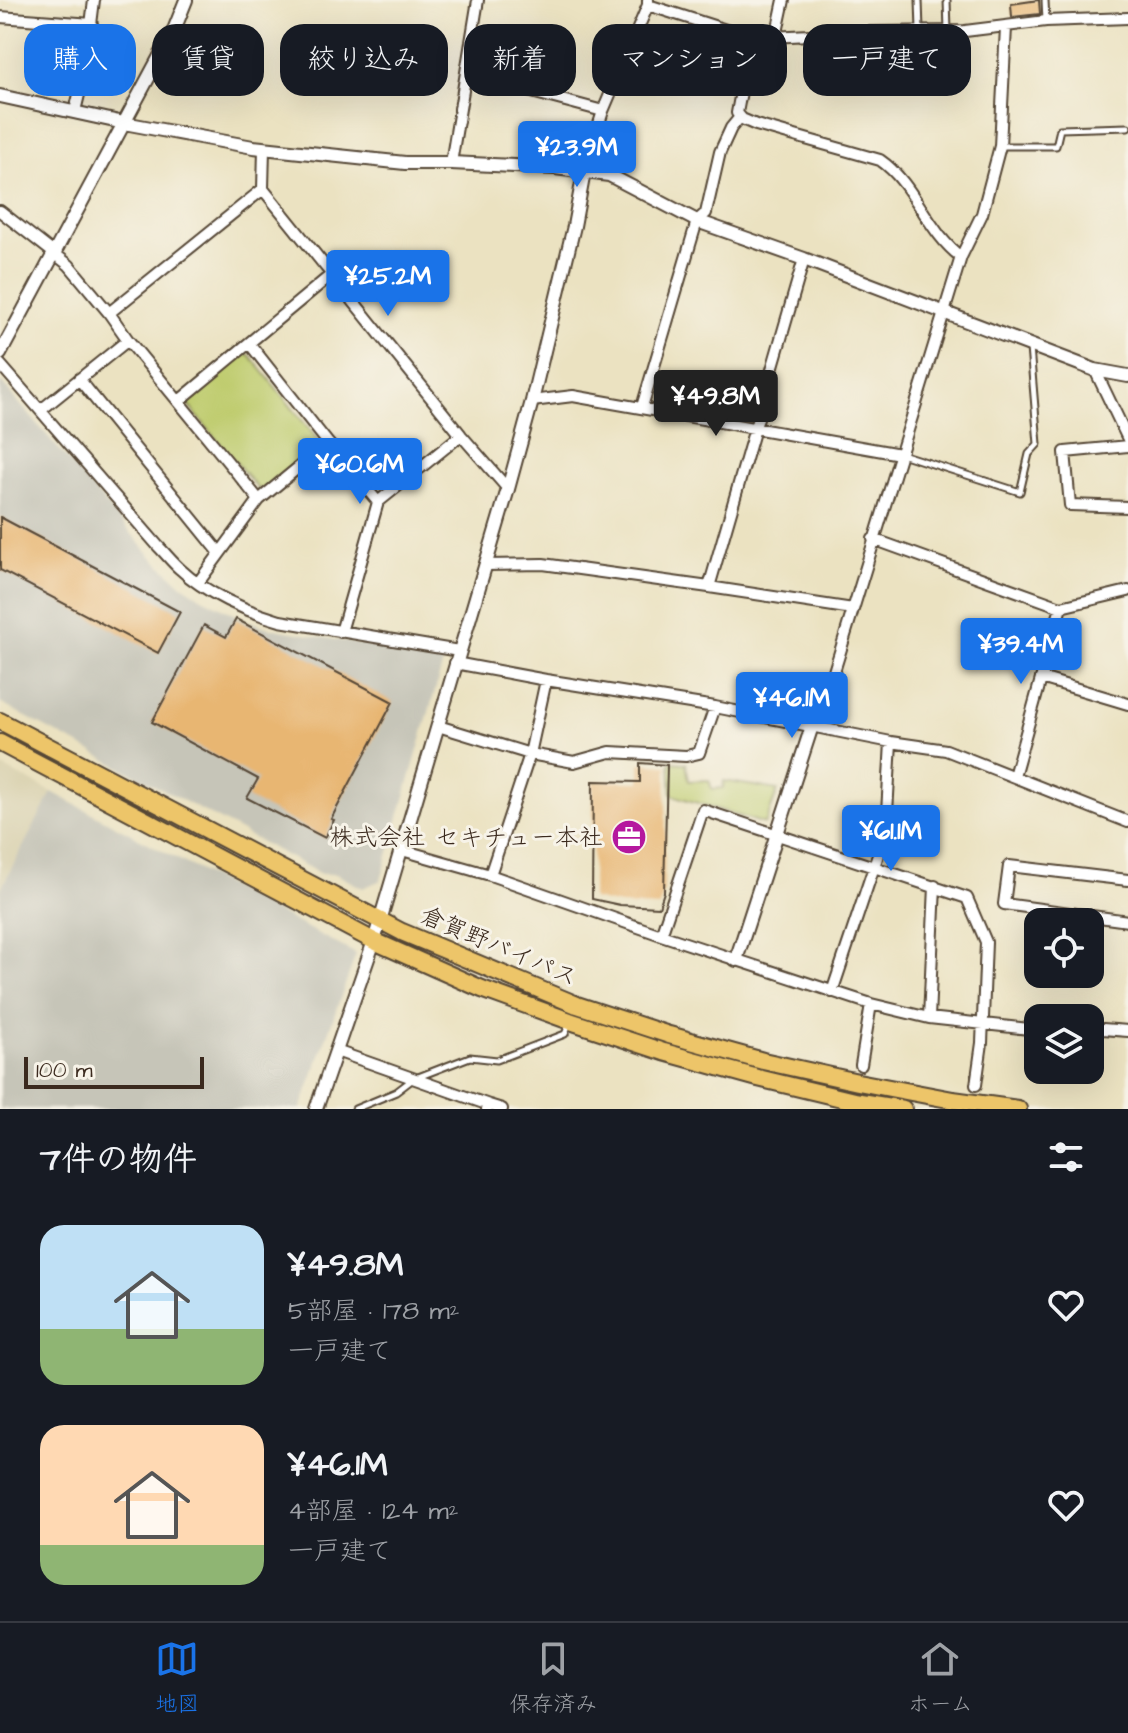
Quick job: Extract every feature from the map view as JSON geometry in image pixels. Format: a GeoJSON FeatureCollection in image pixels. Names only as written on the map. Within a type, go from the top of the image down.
{"type":"FeatureCollection","features":[{"type":"Feature","properties":{"kind":"highway","name":"倉賀野バイパス"},"geometry":{"type":"LineString","coordinates":[[0,721],[380,921],[577,1005],[763,1061],[953,1100],[1018,1109]]}},
{"type":"Feature","properties":{"kind":"highway","name":"倉賀野バイパス"},"geometry":{"type":"LineString","coordinates":[[0,743],[374,941],[482,989],[664,1052],[854,1101],[903,1109]]}},
{"type":"Feature","properties":{"kind":"street"},"geometry":{"type":"LineString","coordinates":[[0,17],[92,24],[94,0]]}},
{"type":"Feature","properties":{"kind":"street"},"geometry":{"type":"LineString","coordinates":[[0,354],[174,30],[186,0]]}},
{"type":"Feature","properties":{"kind":"street"},"geometry":{"type":"LineString","coordinates":[[474,24],[478,0]]}},
{"type":"Feature","properties":{"kind":"street"},"geometry":{"type":"LineString","coordinates":[[779,24],[784,0]]}},
{"type":"Feature","properties":{"kind":"street"},"geometry":{"type":"LineString","coordinates":[[316,1109],[374,941],[508,489],[574,226],[584,172],[603,111],[648,2],[711,24]]}},
{"type":"Feature","properties":{"kind":"street"},"geometry":{"type":"LineString","coordinates":[[971,30],[1046,21],[1128,18],[1128,25]]}},
{"type":"Feature","properties":{"kind":"street"},"geometry":{"type":"LineString","coordinates":[[736,960],[853,609],[961,257],[982,214],[1000,146],[1006,27]]}},
{"type":"Feature","properties":{"kind":"street"},"geometry":{"type":"LineString","coordinates":[[451,163],[464,91]]}},
{"type":"Feature","properties":{"kind":"street"},"geometry":{"type":"LineString","coordinates":[[0,96],[124,123],[264,148],[405,163],[555,168],[609,175],[697,221],[1095,370],[1128,376]]}},
{"type":"Feature","properties":{"kind":"street"},"geometry":{"type":"LineString","coordinates":[[75,111],[79,96]]}},
{"type":"Feature","properties":{"kind":"street"},"geometry":{"type":"LineString","coordinates":[[547,96],[603,111]]}},
{"type":"Feature","properties":{"kind":"street"},"geometry":{"type":"LineString","coordinates":[[740,96],[737,113],[742,119],[880,160],[911,194],[949,249],[961,257]]}},
{"type":"Feature","properties":{"kind":"street"},"geometry":{"type":"LineString","coordinates":[[642,407],[697,221],[706,213],[720,152],[740,117]]}},
{"type":"Feature","properties":{"kind":"street"},"geometry":{"type":"LineString","coordinates":[[264,148],[263,189],[508,489]]}},
{"type":"Feature","properties":{"kind":"street"},"geometry":{"type":"LineString","coordinates":[[109,313],[263,189]]}},
{"type":"Feature","properties":{"kind":"street"},"geometry":{"type":"LineString","coordinates":[[0,211],[69,265],[259,500]]}},
{"type":"Feature","properties":{"kind":"street"},"geometry":{"type":"LineString","coordinates":[[709,587],[804,259]]}},
{"type":"Feature","properties":{"kind":"street"},"geometry":{"type":"LineString","coordinates":[[179,401],[331,275]]}},
{"type":"Feature","properties":{"kind":"street"},"geometry":{"type":"LineString","coordinates":[[41,410],[128,340]]}},
{"type":"Feature","properties":{"kind":"street"},"geometry":{"type":"LineString","coordinates":[[249,343],[378,502]]}},
{"type":"Feature","properties":{"kind":"street"},"geometry":{"type":"LineString","coordinates":[[0,364],[182,571],[234,604],[257,614],[457,657],[546,680],[715,707],[946,750],[1128,822]]}},
{"type":"Feature","properties":{"kind":"street"},"geometry":{"type":"LineString","coordinates":[[1095,370],[1128,439]]}},
{"type":"Feature","properties":{"kind":"street"},"geometry":{"type":"LineString","coordinates":[[79,379],[220,553]]}},
{"type":"Feature","properties":{"kind":"street"},"geometry":{"type":"LineString","coordinates":[[532,401],[573,396],[900,454]]}},
{"type":"Feature","properties":{"kind":"street"},"geometry":{"type":"LineString","coordinates":[[341,632],[378,502],[461,435]]}},
{"type":"Feature","properties":{"kind":"street"},"geometry":{"type":"LineString","coordinates":[[198,583],[259,500],[328,443]]}},
{"type":"Feature","properties":{"kind":"street"},"geometry":{"type":"LineString","coordinates":[[1128,446],[1065,452],[1070,505],[1128,507]]}},
{"type":"Feature","properties":{"kind":"street"},"geometry":{"type":"LineString","coordinates":[[873,539],[1061,607],[1128,591]]}},
{"type":"Feature","properties":{"kind":"street"},"geometry":{"type":"LineString","coordinates":[[485,565],[543,564],[853,609]]}},
{"type":"Feature","properties":{"kind":"street"},"geometry":{"type":"LineString","coordinates":[[1014,776],[1061,607]]}},
{"type":"Feature","properties":{"kind":"street"},"geometry":{"type":"LineString","coordinates":[[1041,678],[1128,704]]}},
{"type":"Feature","properties":{"kind":"street"},"geometry":{"type":"LineString","coordinates":[[490,875],[530,754],[546,680]]}},
{"type":"Feature","properties":{"kind":"street"},"geometry":{"type":"LineString","coordinates":[[438,726],[530,754],[574,762],[610,752],[686,756],[699,753],[715,707]]}},
{"type":"Feature","properties":{"kind":"street"},"geometry":{"type":"LineString","coordinates":[[832,992],[886,831],[891,742]]}},
{"type":"Feature","properties":{"kind":"street"},"geometry":{"type":"LineString","coordinates":[[661,935],[703,810],[967,898],[986,942],[983,1025],[976,1085]]}},
{"type":"Feature","properties":{"kind":"street"},"geometry":{"type":"LineString","coordinates":[[402,850],[490,875],[871,1004],[929,1018],[1024,1029]]}},
{"type":"Feature","properties":{"kind":"street"},"geometry":{"type":"LineString","coordinates":[[1128,880],[1009,866],[1004,904],[1128,921]]}},
{"type":"Feature","properties":{"kind":"street"},"geometry":{"type":"LineString","coordinates":[[929,1018],[935,886]]}},
{"type":"Feature","properties":{"kind":"street"},"geometry":{"type":"LineString","coordinates":[[861,1065],[871,1004]]}},
{"type":"Feature","properties":{"kind":"street"},"geometry":{"type":"LineString","coordinates":[[1104,1029],[1128,1031]]}},
{"type":"Feature","properties":{"kind":"street"},"geometry":{"type":"LineString","coordinates":[[336,1051],[488,1107],[502,1109]]}},
{"type":"Feature","properties":{"kind":"lane"},"geometry":{"type":"LineString","coordinates":[[919,0],[920,24]]}},
{"type":"Feature","properties":{"kind":"lane"},"geometry":{"type":"LineString","coordinates":[[947,0],[948,24]]}},
{"type":"Feature","properties":{"kind":"lane"},"geometry":{"type":"LineString","coordinates":[[1045,0],[1046,21]]}},
{"type":"Feature","properties":{"kind":"lane"},"geometry":{"type":"LineString","coordinates":[[1000,146],[1056,146],[1060,129],[1128,127]]}},
{"type":"Feature","properties":{"kind":"lane"},"geometry":{"type":"LineString","coordinates":[[900,454],[1020,492],[1029,454],[1038,444],[1030,346]]}},
{"type":"Feature","properties":{"kind":"lane"},"geometry":{"type":"LineString","coordinates":[[355,1109],[396,1092],[413,1079],[470,1057],[497,1060],[565,1034],[570,1021]]}},
{"type":"Feature","properties":{"kind":"shaded area"},"geometry":{"type":"Polygon","coordinates":[[[1,382],[150,555],[182,585],[202,598],[269,628],[444,659],[381,880],[363,888],[336,874],[321,874],[0,703],[1,382]]]}},
{"type":"Feature","properties":{"kind":"shaded area"},"geometry":{"type":"Polygon","coordinates":[[[0,766],[52,792],[0,890],[0,766]]]}},
{"type":"Feature","properties":{"kind":"shaded area"},"geometry":{"type":"Polygon","coordinates":[[[52,792],[356,954],[301,1109],[0,1109],[0,890],[52,792]]]}},
{"type":"Feature","properties":{"kind":"green space"},"geometry":{"type":"Polygon","coordinates":[[[249,354],[317,439],[318,445],[263,490],[258,489],[188,405],[190,399],[249,354]]]}},
{"type":"Feature","properties":{"kind":"green space"},"geometry":{"type":"Polygon","coordinates":[[[670,762],[686,763],[689,781],[709,780],[712,789],[723,788],[724,781],[778,790],[765,824],[672,795],[670,762]]]}},
{"type":"Feature","properties":{"kind":"building"},"geometry":{"type":"Polygon","coordinates":[[[1039,0],[1040,14],[1012,17],[1011,4],[1039,0]]]}},
{"type":"Feature","properties":{"kind":"building"},"geometry":{"type":"Polygon","coordinates":[[[0,517],[180,612],[158,653],[0,570],[0,517]]]}},
{"type":"Feature","properties":{"kind":"building"},"geometry":{"type":"Polygon","coordinates":[[[236,619],[393,702],[331,819],[334,820],[325,838],[247,798],[258,779],[152,722],[204,625],[226,637],[236,619]]]}},
{"type":"Feature","properties":{"kind":"building","name":"株式会社 セキチュー本社"},"geometry":{"type":"Polygon","coordinates":[[[640,763],[667,765],[664,892],[659,907],[620,905],[592,899],[593,781],[640,782],[640,763]]]}},
{"type":"Feature","properties":{"kind":"place","name":"株式会社 セキチュー本社"},"geometry":{"type":"Point","coordinates":[629,837]}}]}
